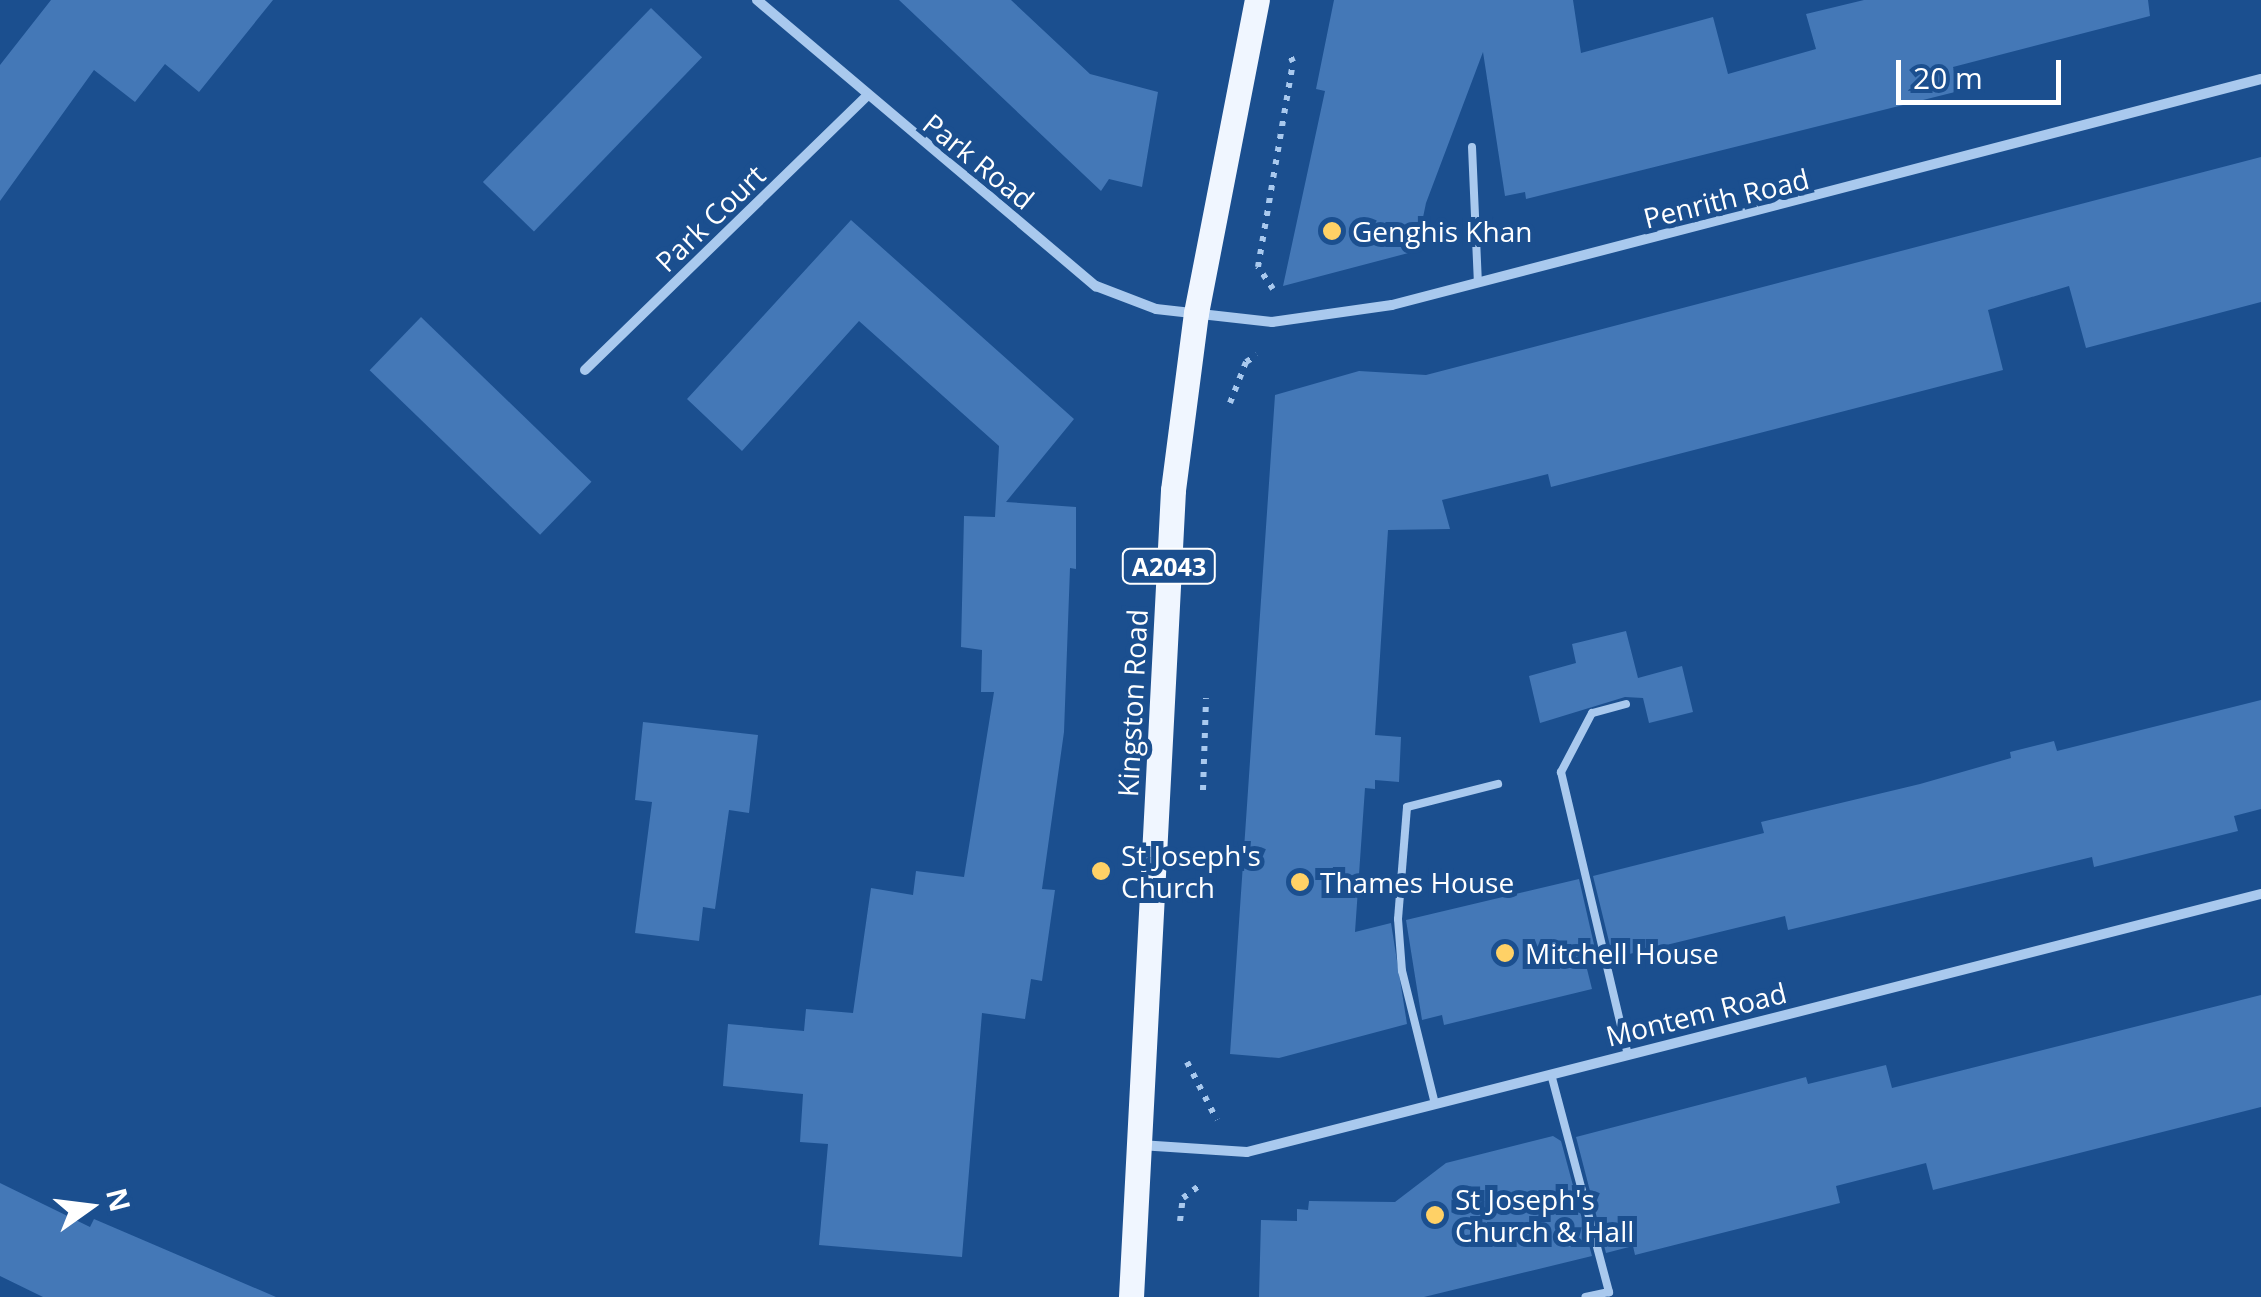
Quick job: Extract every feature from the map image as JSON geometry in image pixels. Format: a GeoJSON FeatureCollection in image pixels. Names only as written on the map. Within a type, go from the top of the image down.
{"type":"FeatureCollection","features":[{"type":"Feature","properties":{"kind":"main road","name":"Kingston Road"},"geometry":{"type":"LineString","coordinates":[[1131,1297],[1173,490],[1196,313],[1257,0]]}},
{"type":"Feature","properties":{"kind":"street","name":"Park Road"},"geometry":{"type":"LineString","coordinates":[[757,0],[866,97],[1096,286],[1131,302],[1196,313]]}},
{"type":"Feature","properties":{"kind":"street","name":"Penrith Road"},"geometry":{"type":"LineString","coordinates":[[1196,313],[1272,322],[1338,317],[2261,79]]}},
{"type":"Feature","properties":{"kind":"street","name":"Park Court"},"geometry":{"type":"LineString","coordinates":[[585,370],[866,97]]}},
{"type":"Feature","properties":{"kind":"street","name":"Montem Road"},"geometry":{"type":"LineString","coordinates":[[1139,1146],[1246,1152],[2261,894]]}},
{"type":"Feature","properties":{"kind":"lane"},"geometry":{"type":"LineString","coordinates":[[1472,147],[1478,283]]}},
{"type":"Feature","properties":{"kind":"lane"},"geometry":{"type":"LineString","coordinates":[[1626,704],[1592,713],[1561,772],[1628,1055]]}},
{"type":"Feature","properties":{"kind":"lane"},"geometry":{"type":"LineString","coordinates":[[1436,1104],[1402,971],[1398,919],[1406,807],[1498,784]]}},
{"type":"Feature","properties":{"kind":"lane"},"geometry":{"type":"LineString","coordinates":[[1552,1074],[1608,1292],[1586,1297]]}},
{"type":"Feature","properties":{"kind":"path"},"geometry":{"type":"LineString","coordinates":[[1228,414],[1246,362],[1265,350],[1277,294],[1258,267],[1294,62],[1282,41]]}},
{"type":"Feature","properties":{"kind":"path"},"geometry":{"type":"LineString","coordinates":[[1201,807],[1210,712],[1204,688]]}},
{"type":"Feature","properties":{"kind":"path"},"geometry":{"type":"LineString","coordinates":[[1181,1214],[1184,1198],[1211,1177],[1218,1114],[1186,1063],[1188,1045]]}},
{"type":"Feature","properties":{"kind":"building"},"geometry":{"type":"Polygon","coordinates":[[[51,0],[273,0],[199,92],[165,64],[135,102],[94,70],[0,201],[0,65],[51,0]]]}},
{"type":"Feature","properties":{"kind":"building"},"geometry":{"type":"Polygon","coordinates":[[[899,0],[1011,0],[1090,74],[1158,92],[1142,187],[1109,179],[1101,191],[899,0]]]}},
{"type":"Feature","properties":{"kind":"building"},"geometry":{"type":"Polygon","coordinates":[[[1334,0],[1573,0],[1581,53],[1713,17],[1728,74],[1816,49],[1806,14],[1864,0],[2148,0],[2150,16],[1953,67],[1959,91],[1526,199],[1525,192],[1505,196],[1483,52],[1426,203],[1416,251],[1283,286],[1325,91],[1316,89],[1334,0]]]}},
{"type":"Feature","properties":{"kind":"building"},"geometry":{"type":"Polygon","coordinates":[[[651,8],[702,57],[534,231],[483,182],[651,8]]]}},
{"type":"Feature","properties":{"kind":"building"},"geometry":{"type":"Polygon","coordinates":[[[2261,157],[2261,302],[2086,348],[2069,286],[1988,310],[2003,370],[1551,487],[1548,474],[1442,500],[1450,529],[1388,530],[1375,735],[1401,737],[1399,782],[1375,780],[1375,789],[1365,788],[1355,932],[1391,923],[1407,1024],[1279,1058],[1230,1054],[1275,395],[1359,371],[1426,375],[2261,157]]]}},
{"type":"Feature","properties":{"kind":"building"},"geometry":{"type":"Polygon","coordinates":[[[851,220],[1074,419],[1006,502],[1076,507],[1076,569],[1070,568],[1064,732],[1042,889],[1055,890],[1042,981],[1031,979],[1025,1019],[982,1013],[962,1257],[819,1245],[828,1144],[800,1142],[803,1094],[723,1086],[728,1024],[804,1031],[806,1009],[853,1013],[871,888],[913,895],[916,871],[964,877],[994,692],[981,692],[982,650],[961,647],[964,516],[995,517],[999,446],[859,321],[742,451],[687,399],[851,220]]]}},
{"type":"Feature","properties":{"kind":"building"},"geometry":{"type":"Polygon","coordinates":[[[421,317],[591,482],[540,535],[370,370],[421,317]]]}},
{"type":"Feature","properties":{"kind":"building"},"geometry":{"type":"Polygon","coordinates":[[[1626,631],[1638,678],[1682,666],[1693,712],[1649,723],[1643,698],[1625,697],[1540,723],[1529,676],[1576,663],[1572,644],[1626,631]]]}},
{"type":"Feature","properties":{"kind":"building"},"geometry":{"type":"Polygon","coordinates":[[[2261,700],[2261,809],[2234,816],[2238,831],[2094,867],[2092,857],[1788,930],[1785,916],[1613,958],[1593,876],[1764,833],[1761,822],[1920,784],[2011,758],[2010,752],[2054,741],[2057,751],[2261,700]]]}},
{"type":"Feature","properties":{"kind":"building"},"geometry":{"type":"Polygon","coordinates":[[[643,722],[758,735],[749,813],[729,810],[715,909],[703,907],[699,941],[635,933],[652,802],[635,800],[643,722]]]}},
{"type":"Feature","properties":{"kind":"building","name":"Mitchell House"},"geometry":{"type":"Polygon","coordinates":[[[1579,879],[1598,962],[1586,965],[1592,989],[1444,1025],[1442,1015],[1422,1020],[1406,920],[1579,879]]]}},
{"type":"Feature","properties":{"kind":"building"},"geometry":{"type":"Polygon","coordinates":[[[2261,995],[2261,1107],[1933,1190],[1926,1163],[1836,1186],[1840,1203],[1635,1255],[1633,1246],[1606,1253],[1576,1137],[1806,1077],[1808,1084],[1886,1065],[1892,1088],[2261,995]]]}},
{"type":"Feature","properties":{"kind":"building","name":"St Joseph's Church & Hall"},"geometry":{"type":"Polygon","coordinates":[[[1553,1136],[1561,1141],[1592,1256],[1424,1297],[1259,1297],[1261,1220],[1297,1221],[1297,1209],[1308,1210],[1309,1201],[1395,1202],[1446,1163],[1553,1136]]]}},
{"type":"Feature","properties":{"kind":"building"},"geometry":{"type":"Polygon","coordinates":[[[0,1183],[90,1227],[94,1219],[276,1297],[43,1297],[0,1276],[0,1183]]]}},
{"type":"Feature","properties":{"kind":"place","name":"Genghis Khan"},"geometry":{"type":"Point","coordinates":[1332,231]}},
{"type":"Feature","properties":{"kind":"place","name":"St Joseph's Church"},"geometry":{"type":"Point","coordinates":[1101,871]}},
{"type":"Feature","properties":{"kind":"place","name":"Thames House"},"geometry":{"type":"Point","coordinates":[1300,882]}},
{"type":"Feature","properties":{"kind":"place","name":"Mitchell House"},"geometry":{"type":"Point","coordinates":[1505,953]}},
{"type":"Feature","properties":{"kind":"place","name":"St Joseph's Church & Hall"},"geometry":{"type":"Point","coordinates":[1435,1215]}}]}
